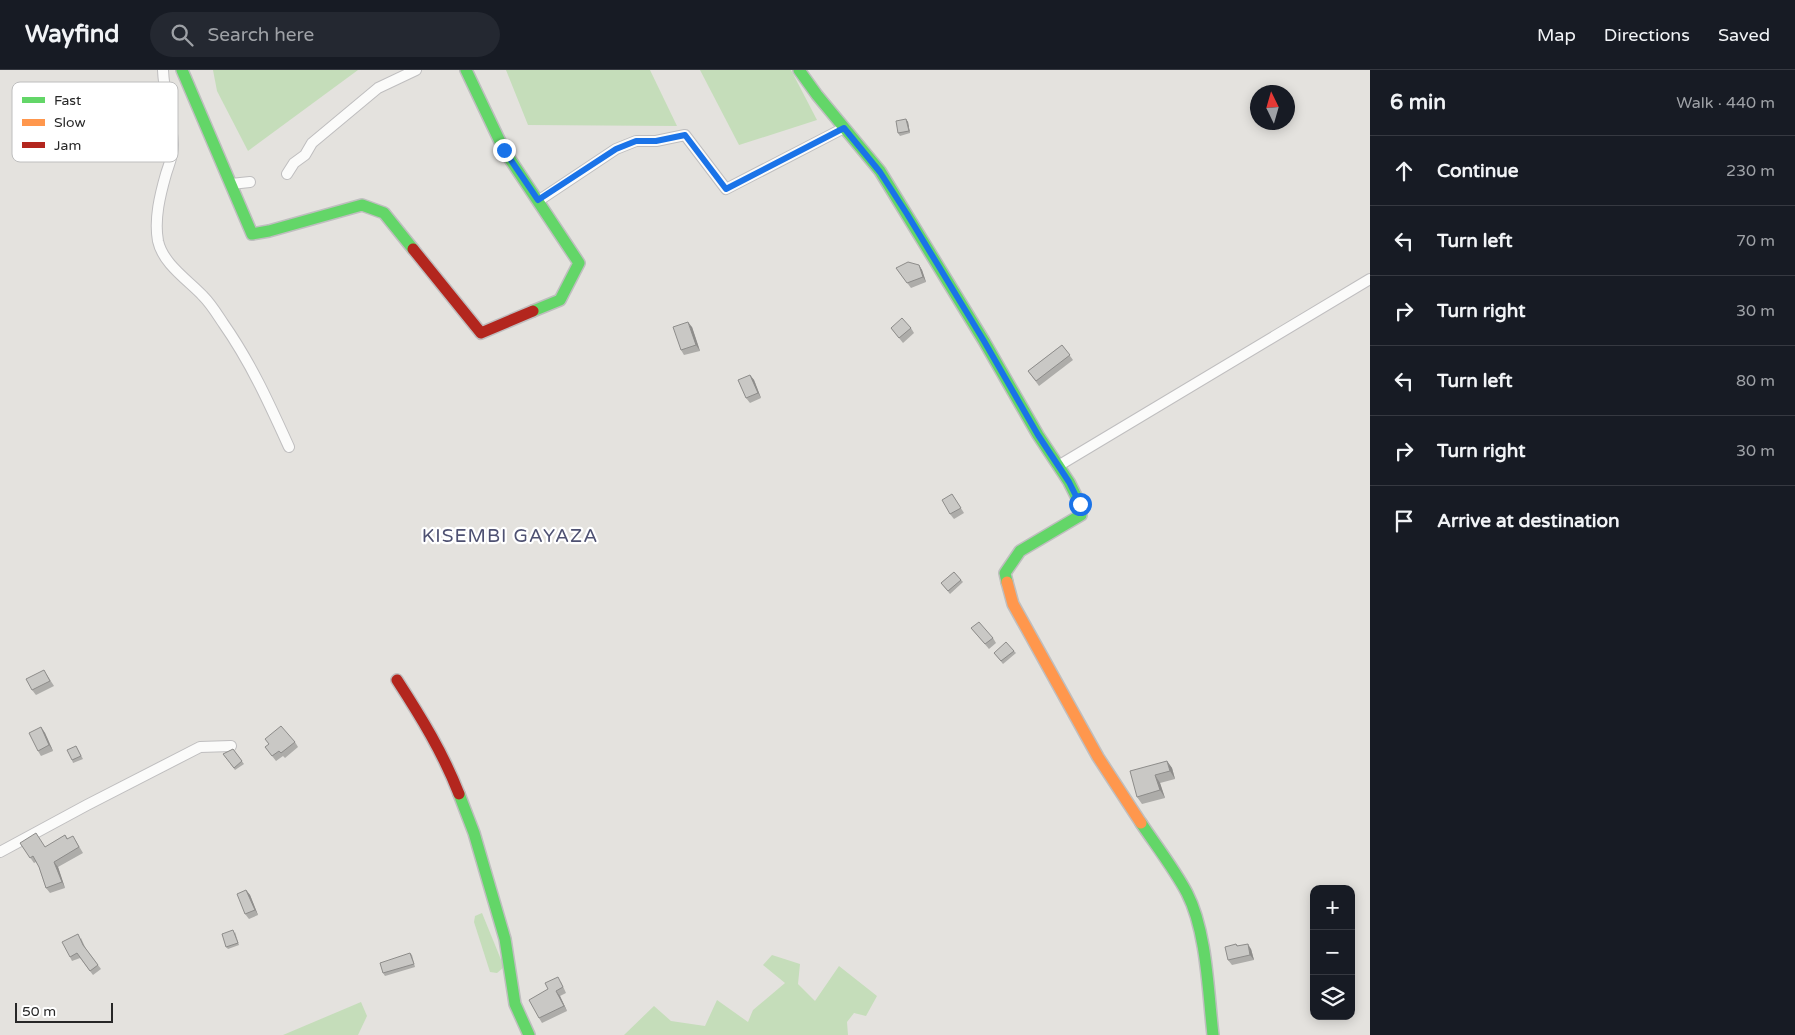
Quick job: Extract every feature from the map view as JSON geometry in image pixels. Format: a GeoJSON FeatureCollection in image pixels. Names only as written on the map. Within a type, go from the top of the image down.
{"type":"FeatureCollection","features":[{"type":"Feature","properties":{"kind":"street"},"geometry":{"type":"LineString","coordinates":[[182,70],[252,234],[269,231],[362,204],[384,213],[482,333],[560,300],[579,263],[504,150],[466,70]]}},
{"type":"Feature","properties":{"kind":"street"},"geometry":{"type":"LineString","coordinates":[[287,174],[294,162],[305,156],[312,143],[378,88],[416,70]]}},
{"type":"Feature","properties":{"kind":"street"},"geometry":{"type":"LineString","coordinates":[[799,70],[816,95],[880,172],[984,341],[1080,504],[1081,515],[1020,552],[1005,573],[1013,604],[1098,757],[1187,893],[1201,935],[1212,1035]]}},
{"type":"Feature","properties":{"kind":"street"},"geometry":{"type":"LineString","coordinates":[[538,200],[616,149],[636,141],[656,141],[685,135],[726,189],[844,128]]}},
{"type":"Feature","properties":{"kind":"street"},"geometry":{"type":"LineString","coordinates":[[171,162],[160,198],[156,220],[158,242],[174,268],[204,297],[234,338],[255,372],[289,447]]}},
{"type":"Feature","properties":{"kind":"street"},"geometry":{"type":"LineString","coordinates":[[231,184],[250,182]]}},
{"type":"Feature","properties":{"kind":"street"},"geometry":{"type":"LineString","coordinates":[[1058,466],[1370,279]]}},
{"type":"Feature","properties":{"kind":"street"},"geometry":{"type":"LineString","coordinates":[[397,680],[425,723],[452,777],[474,833],[505,939],[515,1004],[529,1035]]}},
{"type":"Feature","properties":{"kind":"street"},"geometry":{"type":"LineString","coordinates":[[0,852],[200,746],[231,746]]}},
{"type":"Feature","properties":{"kind":"green space"},"geometry":{"type":"Polygon","coordinates":[[[213,70],[358,70],[248,151],[217,91],[213,70]]]}},
{"type":"Feature","properties":{"kind":"green space"},"geometry":{"type":"Polygon","coordinates":[[[506,70],[650,70],[677,126],[528,125],[506,70]]]}},
{"type":"Feature","properties":{"kind":"green space"},"geometry":{"type":"Polygon","coordinates":[[[700,70],[791,70],[817,120],[739,145],[700,70]]]}},
{"type":"Feature","properties":{"kind":"green space"},"geometry":{"type":"Polygon","coordinates":[[[482,913],[504,967],[497,973],[490,972],[474,922],[475,916],[482,913]]]}},
{"type":"Feature","properties":{"kind":"green space"},"geometry":{"type":"Polygon","coordinates":[[[772,955],[800,964],[798,984],[815,1001],[839,966],[877,996],[866,1016],[854,1013],[847,1022],[848,1035],[624,1035],[654,1006],[671,1021],[705,1026],[717,1000],[748,1022],[753,1010],[785,983],[763,965],[772,955]]]}},
{"type":"Feature","properties":{"kind":"green space"},"geometry":{"type":"Polygon","coordinates":[[[361,1002],[367,1016],[358,1035],[283,1035],[361,1002]]]}},
{"type":"Feature","properties":{"kind":"building"},"geometry":{"type":"Polygon","coordinates":[[[906,119],[909,131],[898,133],[896,121],[906,119]]]}},
{"type":"Feature","properties":{"kind":"building"},"geometry":{"type":"Polygon","coordinates":[[[908,262],[919,265],[923,277],[907,283],[896,268],[908,262]]]}},
{"type":"Feature","properties":{"kind":"building"},"geometry":{"type":"Polygon","coordinates":[[[902,318],[911,328],[899,338],[891,328],[902,318]]]}},
{"type":"Feature","properties":{"kind":"building"},"geometry":{"type":"Polygon","coordinates":[[[688,322],[696,345],[681,350],[673,327],[688,322]]]}},
{"type":"Feature","properties":{"kind":"building"},"geometry":{"type":"Polygon","coordinates":[[[1062,345],[1070,355],[1036,381],[1028,371],[1062,345]]]}},
{"type":"Feature","properties":{"kind":"building"},"geometry":{"type":"Polygon","coordinates":[[[750,375],[758,393],[746,398],[738,380],[750,375]]]}},
{"type":"Feature","properties":{"kind":"building"},"geometry":{"type":"Polygon","coordinates":[[[952,494],[961,508],[950,514],[942,500],[952,494]]]}},
{"type":"Feature","properties":{"kind":"building"},"geometry":{"type":"Polygon","coordinates":[[[954,572],[961,580],[948,591],[941,583],[954,572]]]}},
{"type":"Feature","properties":{"kind":"building"},"geometry":{"type":"Polygon","coordinates":[[[979,622],[993,638],[985,644],[971,628],[979,622]]]}},
{"type":"Feature","properties":{"kind":"building"},"geometry":{"type":"Polygon","coordinates":[[[1006,642],[1014,651],[1001,661],[994,653],[1006,642]]]}},
{"type":"Feature","properties":{"kind":"building"},"geometry":{"type":"Polygon","coordinates":[[[44,670],[50,681],[32,690],[26,679],[44,670]]]}},
{"type":"Feature","properties":{"kind":"building"},"geometry":{"type":"Polygon","coordinates":[[[281,726],[295,742],[281,753],[279,751],[272,756],[265,747],[269,744],[265,739],[281,726]]]}},
{"type":"Feature","properties":{"kind":"building"},"geometry":{"type":"Polygon","coordinates":[[[41,727],[49,745],[38,751],[29,733],[41,727]]]}},
{"type":"Feature","properties":{"kind":"building"},"geometry":{"type":"Polygon","coordinates":[[[76,746],[81,756],[72,760],[67,750],[76,746]]]}},
{"type":"Feature","properties":{"kind":"building"},"geometry":{"type":"Polygon","coordinates":[[[233,749],[242,761],[234,768],[223,754],[233,749]]]}},
{"type":"Feature","properties":{"kind":"building"},"geometry":{"type":"Polygon","coordinates":[[[1167,761],[1170,771],[1155,775],[1160,790],[1137,797],[1130,771],[1167,761]]]}},
{"type":"Feature","properties":{"kind":"building"},"geometry":{"type":"Polygon","coordinates":[[[36,833],[45,847],[65,835],[67,839],[73,836],[79,847],[54,862],[62,882],[46,888],[33,856],[30,858],[20,843],[36,833]]]}},
{"type":"Feature","properties":{"kind":"building"},"geometry":{"type":"Polygon","coordinates":[[[246,890],[255,910],[245,914],[237,894],[246,890]]]}},
{"type":"Feature","properties":{"kind":"building"},"geometry":{"type":"Polygon","coordinates":[[[233,930],[238,943],[226,947],[222,934],[233,930]]]}},
{"type":"Feature","properties":{"kind":"building"},"geometry":{"type":"Polygon","coordinates":[[[78,934],[83,945],[98,965],[90,971],[77,953],[70,957],[62,942],[78,934]]]}},
{"type":"Feature","properties":{"kind":"building"},"geometry":{"type":"Polygon","coordinates":[[[1236,944],[1237,946],[1248,944],[1250,955],[1228,960],[1225,947],[1236,944]]]}},
{"type":"Feature","properties":{"kind":"building"},"geometry":{"type":"Polygon","coordinates":[[[410,953],[414,964],[383,973],[380,963],[410,953]]]}},
{"type":"Feature","properties":{"kind":"building"},"geometry":{"type":"Polygon","coordinates":[[[558,977],[563,987],[556,991],[564,1006],[539,1018],[529,1000],[548,989],[545,983],[558,977]]]}},
{"type":"Feature","properties":{"kind":"traffic: fast"},"geometry":{"type":"LineString","coordinates":[[182,70],[252,234],[362,205],[384,213],[413,249]]}},
{"type":"Feature","properties":{"kind":"traffic: fast"},"geometry":{"type":"LineString","coordinates":[[466,70],[504,150],[579,263],[560,300],[533,311]]}},
{"type":"Feature","properties":{"kind":"traffic: fast"},"geometry":{"type":"LineString","coordinates":[[799,70],[817,95],[880,171],[984,341],[1038,435],[1069,482],[1080,504],[1081,515],[1020,551],[1005,573],[1007,582]]}},
{"type":"Feature","properties":{"kind":"traffic: fast"},"geometry":{"type":"LineString","coordinates":[[459,794],[474,833],[505,939],[515,1004],[529,1035]]}},
{"type":"Feature","properties":{"kind":"traffic: fast"},"geometry":{"type":"LineString","coordinates":[[1141,823],[1177,875],[1194,909],[1206,962],[1213,1035]]}},
{"type":"Feature","properties":{"kind":"traffic: slow"},"geometry":{"type":"LineString","coordinates":[[1007,582],[1013,604],[1098,757],[1141,823]]}},
{"type":"Feature","properties":{"kind":"traffic: jam"},"geometry":{"type":"LineString","coordinates":[[413,249],[481,333],[533,311]]}},
{"type":"Feature","properties":{"kind":"traffic: jam"},"geometry":{"type":"LineString","coordinates":[[397,680],[431,736],[459,794]]}},
{"type":"Feature","properties":{"kind":"district","name":"KISEMBI GAYAZA"},"geometry":{"type":"Point","coordinates":[510,536]}},
{"type":"Feature","properties":{"kind":"route"},"geometry":{"type":"LineString","coordinates":[[504,150],[538,200],[616,149],[636,141],[656,141],[685,135],[726,189],[844,128],[880,172],[907,214],[1038,435],[1069,482],[1080,504]]}}]}
